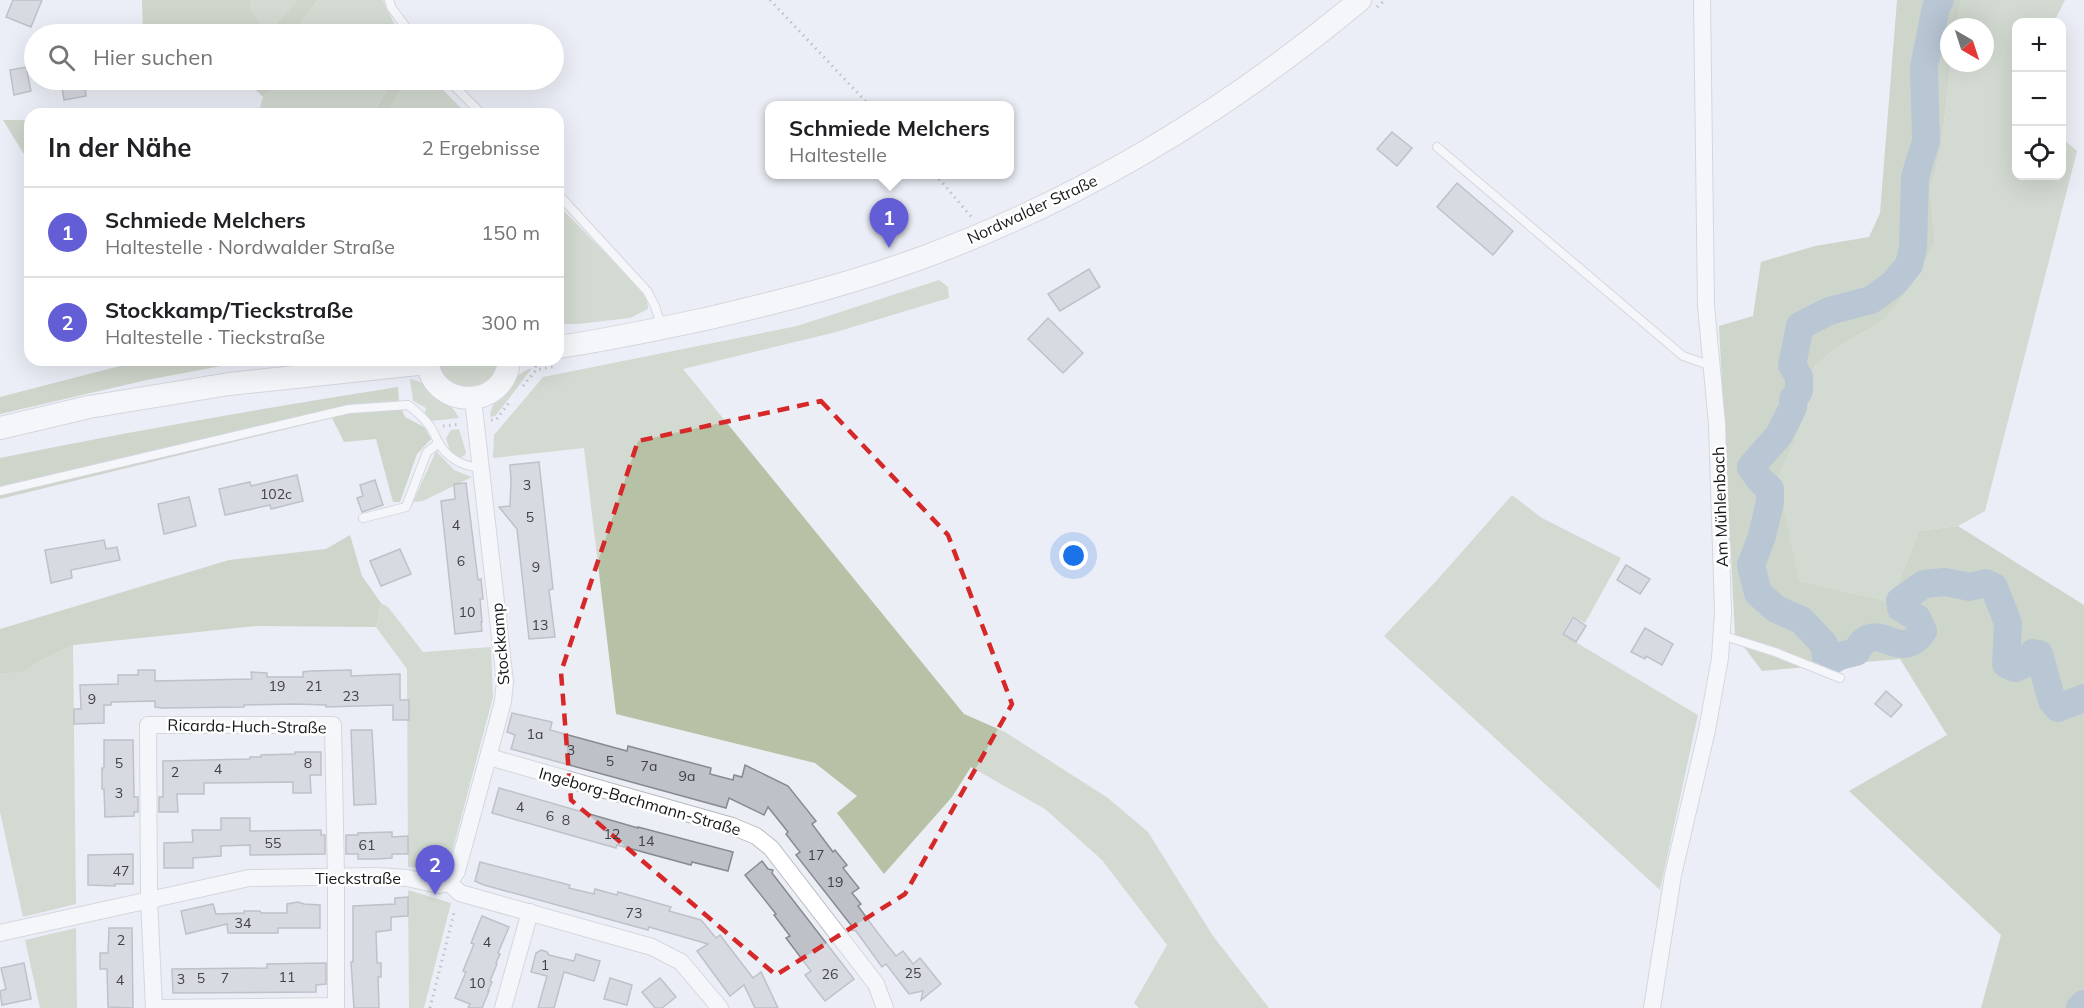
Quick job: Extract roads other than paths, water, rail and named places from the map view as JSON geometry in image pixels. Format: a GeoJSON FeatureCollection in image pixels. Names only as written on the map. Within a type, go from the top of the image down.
{"type":"FeatureCollection","features":[{"type":"Feature","properties":{"kind":"main road","name":"Nordwalder Straße"},"geometry":{"type":"LineString","coordinates":[[564,346],[662,329],[831,287],[923,257],[985,233],[1084,186],[1197,121],[1275,67],[1360,0]]}},
{"type":"Feature","properties":{"kind":"main road"},"geometry":{"type":"LineString","coordinates":[[0,428],[89,407],[229,384],[384,366]]}},
{"type":"Feature","properties":{"kind":"main road"},"geometry":{"type":"LineString","coordinates":[[428,366],[430,375],[448,394],[473,399],[496,388],[504,378],[507,366]]}},
{"type":"Feature","properties":{"kind":"street","name":"Am Mühlenbach"},"geometry":{"type":"LineString","coordinates":[[1652,1008],[1673,875],[1707,730],[1720,658],[1723,612],[1717,424],[1706,306],[1702,0]]}},
{"type":"Feature","properties":{"kind":"street","name":"Stockkamp"},"geometry":{"type":"LineString","coordinates":[[455,888],[457,871],[503,701],[505,682],[473,399]]}},
{"type":"Feature","properties":{"kind":"street","name":"Ricarda-Huch-Straße"},"geometry":{"type":"LineString","coordinates":[[149,899],[148,725],[333,725],[336,878]]}},
{"type":"Feature","properties":{"kind":"street","name":"Ingeborg-Bachmann-Straße"},"geometry":{"type":"LineString","coordinates":[[489,757],[732,826],[756,836],[771,848],[876,984],[885,1008]]}},
{"type":"Feature","properties":{"kind":"street","name":"Tieckstraße"},"geometry":{"type":"LineString","coordinates":[[0,933],[249,878],[376,876],[407,878],[455,888],[652,947],[681,962],[720,1008]]}},
{"type":"Feature","properties":{"kind":"street"},"geometry":{"type":"LineString","coordinates":[[149,899],[154,1008],[336,1006],[336,878]]}},
{"type":"Feature","properties":{"kind":"street"},"geometry":{"type":"LineString","coordinates":[[503,1008],[530,912]]}},
{"type":"Feature","properties":{"kind":"lane"},"geometry":{"type":"LineString","coordinates":[[389,0],[404,24]]}},
{"type":"Feature","properties":{"kind":"lane"},"geometry":{"type":"LineString","coordinates":[[458,90],[476,108]]}},
{"type":"Feature","properties":{"kind":"lane"},"geometry":{"type":"LineString","coordinates":[[1437,147],[1683,356],[1712,366]]}},
{"type":"Feature","properties":{"kind":"lane"},"geometry":{"type":"LineString","coordinates":[[564,200],[643,284],[652,298],[662,329]]}},
{"type":"Feature","properties":{"kind":"lane"},"geometry":{"type":"LineString","coordinates":[[0,490],[349,410],[408,405],[418,412],[430,426],[439,443],[454,460],[465,467],[481,468]]}},
{"type":"Feature","properties":{"kind":"lane"},"geometry":{"type":"LineString","coordinates":[[363,518],[406,507],[427,452],[439,443]]}},
{"type":"Feature","properties":{"kind":"lane"},"geometry":{"type":"LineString","coordinates":[[1721,635],[1775,652],[1840,678]]}},
{"type":"Feature","properties":{"kind":"waterway"},"geometry":{"type":"LineString","coordinates":[[1940,0],[1936,7],[1924,67],[1926,141],[1915,177],[1913,248],[1909,265],[1893,284],[1871,300],[1829,311],[1800,326],[1792,365],[1799,377],[1799,391],[1793,399],[1793,407],[1779,435],[1751,467],[1770,489],[1770,502],[1762,536],[1751,565],[1758,593],[1776,609],[1801,620],[1824,644],[1827,663],[1840,656],[1856,652],[1863,642],[1871,638],[1878,637],[1900,644],[1908,644],[1915,640],[1923,631],[1917,618],[1901,608],[1900,601],[1924,584],[1945,582],[1970,587],[1986,583],[1994,587],[2008,623],[2006,664],[2015,668],[2026,663],[2033,653],[2039,654],[2052,701],[2058,708],[2084,698]]}},
{"type":"Feature","properties":{"kind":"waterway"},"geometry":{"type":"LineString","coordinates":[[2080,1008],[2084,1004]]}},
{"type":"Feature","properties":{"kind":"place","name":"Schmiede Melchers"},"geometry":{"type":"Point","coordinates":[889,248]}},
{"type":"Feature","properties":{"kind":"place","name":"Stockkamp/Tieckstraße"},"geometry":{"type":"Point","coordinates":[435,895]}}]}
